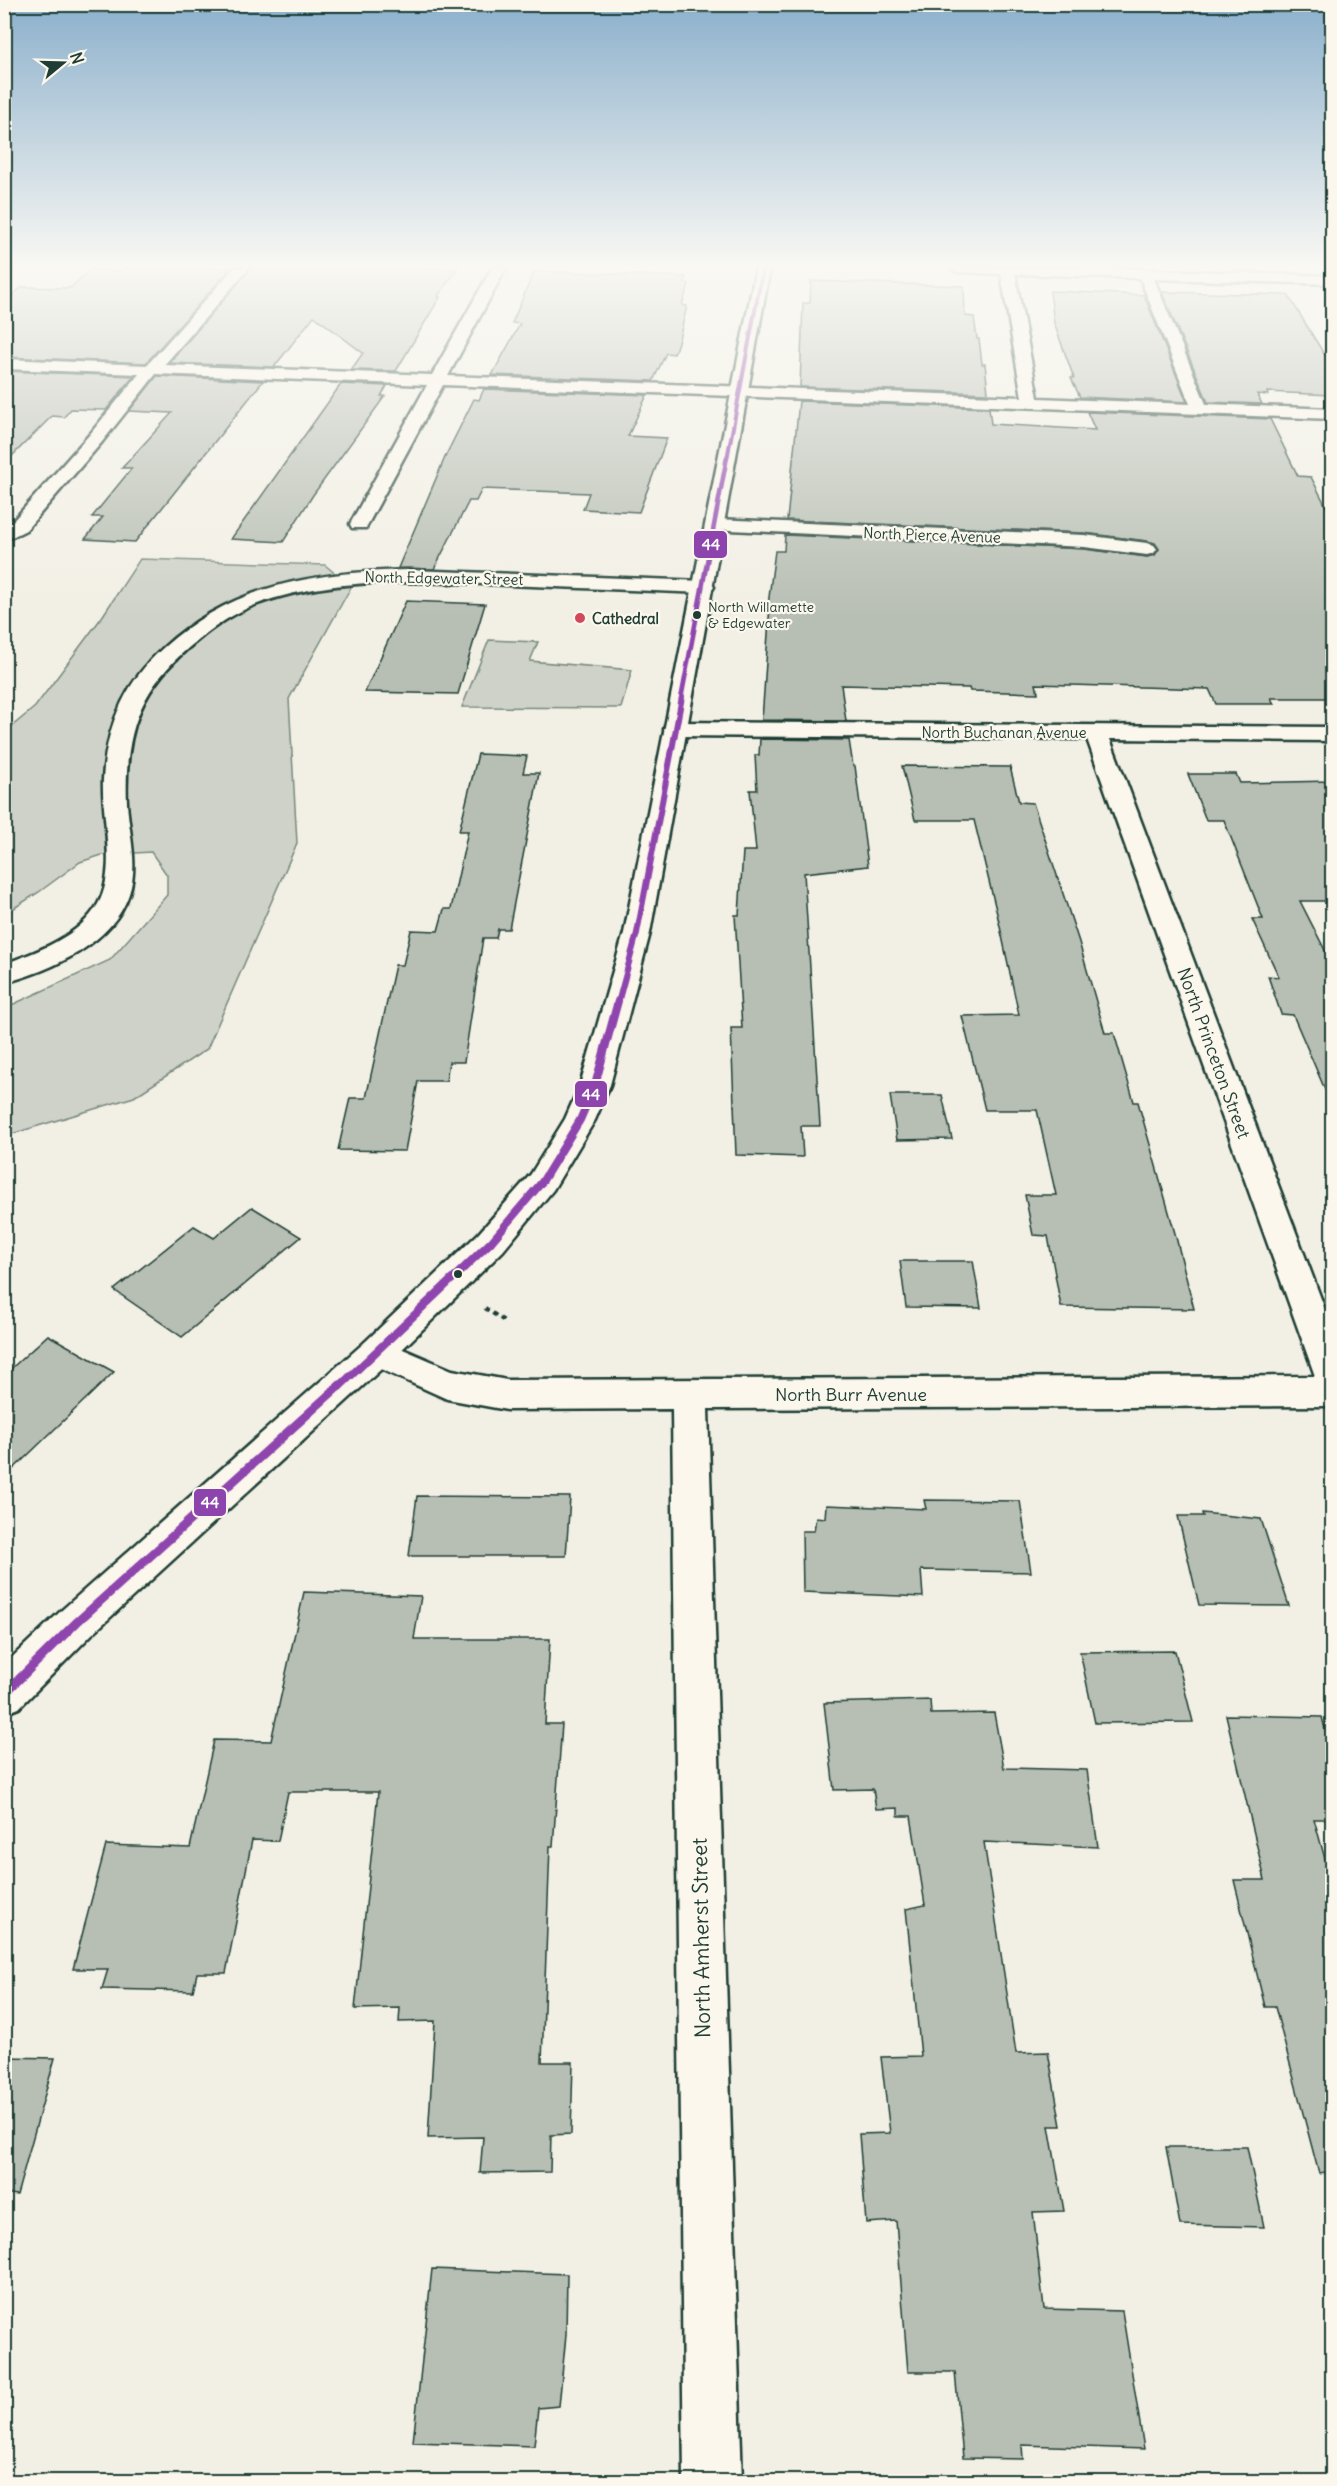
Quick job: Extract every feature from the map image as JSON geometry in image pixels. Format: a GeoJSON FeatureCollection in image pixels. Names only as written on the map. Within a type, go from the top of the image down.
{"type":"FeatureCollection","features":[{"type":"Feature","properties":{"kind":"street"},"geometry":{"type":"LineString","coordinates":[[4,535],[19,526],[140,384]]}},
{"type":"Feature","properties":{"kind":"street"},"geometry":{"type":"LineString","coordinates":[[359,524],[437,384]]}},
{"type":"Feature","properties":{"kind":"street"},"geometry":{"type":"LineString","coordinates":[[549,384],[1200,409],[1328,418]]}},
{"type":"Feature","properties":{"kind":"street"},"geometry":{"type":"LineString","coordinates":[[4,1694],[77,1623],[377,1352],[498,1233],[542,1182],[580,1120],[596,1085],[637,933],[741,384]]}},
{"type":"Feature","properties":{"kind":"street"},"geometry":{"type":"LineString","coordinates":[[1028,384],[1031,403]]}},
{"type":"Feature","properties":{"kind":"street"},"geometry":{"type":"LineString","coordinates":[[1190,384],[1200,409]]}},
{"type":"Feature","properties":{"kind":"street","name":"North Pierce Avenue"},"geometry":{"type":"LineString","coordinates":[[716,525],[1084,541],[1147,549]]}},
{"type":"Feature","properties":{"kind":"street","name":"North Edgewater Street"},"geometry":{"type":"LineString","coordinates":[[4,974],[58,953],[90,929],[110,907],[116,894],[121,860],[115,803],[116,767],[122,735],[132,702],[165,658],[195,630],[220,613],[246,602],[306,584],[378,576],[437,576],[704,587]]}},
{"type":"Feature","properties":{"kind":"street","name":"North Buchanan Avenue"},"geometry":{"type":"LineString","coordinates":[[675,729],[1332,734]]}},
{"type":"Feature","properties":{"kind":"street","name":"North Princeton Street"},"geometry":{"type":"LineString","coordinates":[[1095,733],[1332,1374]]}},
{"type":"Feature","properties":{"kind":"street","name":"North Burr Avenue"},"geometry":{"type":"LineString","coordinates":[[377,1352],[447,1384],[507,1395],[1332,1391]]}},
{"type":"Feature","properties":{"kind":"street","name":"North Amherst Street"},"geometry":{"type":"LineString","coordinates":[[690,1395],[713,2481]]}},
{"type":"Feature","properties":{"kind":"shaded area"},"geometry":{"type":"Polygon","coordinates":[[[140,559],[325,565],[351,587],[289,699],[297,843],[207,1049],[134,1097],[5,1136],[5,1008],[110,960],[167,895],[167,875],[151,852],[102,855],[80,862],[5,914],[5,732],[35,707],[102,617],[140,559]]]}},
{"type":"Feature","properties":{"kind":"shaded area"},"geometry":{"type":"Polygon","coordinates":[[[489,640],[538,642],[530,661],[632,670],[621,708],[462,707],[489,640]]]}},
{"type":"Feature","properties":{"kind":"building"},"geometry":{"type":"Polygon","coordinates":[[[4,384],[127,384],[106,410],[71,409],[64,417],[52,416],[4,464],[4,384]]]}},
{"type":"Feature","properties":{"kind":"building"},"geometry":{"type":"Polygon","coordinates":[[[151,384],[261,384],[135,542],[85,539],[103,517],[92,517],[132,468],[122,468],[172,413],[129,411],[151,384]]]}},
{"type":"Feature","properties":{"kind":"building"},"geometry":{"type":"Polygon","coordinates":[[[341,384],[387,386],[381,396],[385,396],[313,495],[283,542],[231,539],[341,384]]]}},
{"type":"Feature","properties":{"kind":"building"},"geometry":{"type":"Polygon","coordinates":[[[800,384],[987,384],[988,393],[800,387],[800,384]]]}},
{"type":"Feature","properties":{"kind":"building"},"geometry":{"type":"Polygon","coordinates":[[[1074,384],[1180,384],[1187,402],[1080,397],[1074,384]]]}},
{"type":"Feature","properties":{"kind":"building"},"geometry":{"type":"Polygon","coordinates":[[[1200,384],[1332,384],[1332,395],[1267,392],[1268,395],[1257,394],[1262,404],[1208,402],[1200,384]]]}},
{"type":"Feature","properties":{"kind":"building"},"geometry":{"type":"Polygon","coordinates":[[[484,389],[647,395],[628,436],[667,438],[639,512],[583,509],[589,493],[482,489],[476,501],[469,501],[434,569],[398,568],[446,455],[474,399],[479,400],[484,389]]]}},
{"type":"Feature","properties":{"kind":"building"},"geometry":{"type":"Polygon","coordinates":[[[799,401],[989,408],[991,424],[1095,430],[1087,412],[1270,419],[1298,476],[1311,477],[1332,518],[1332,698],[1271,698],[1274,704],[1216,704],[1209,689],[1036,684],[1038,693],[970,691],[969,688],[841,685],[846,721],[762,720],[770,605],[768,605],[775,551],[784,551],[785,535],[1084,549],[1147,557],[1155,555],[1159,549],[1155,543],[1147,541],[1084,533],[787,520],[799,401]]]}},
{"type":"Feature","properties":{"kind":"building"},"geometry":{"type":"Polygon","coordinates":[[[406,601],[485,604],[458,694],[365,692],[406,601]]]}},
{"type":"Feature","properties":{"kind":"building"},"geometry":{"type":"Polygon","coordinates":[[[760,739],[849,740],[853,766],[855,766],[868,866],[804,873],[820,1126],[801,1126],[803,1157],[736,1155],[731,1028],[742,1028],[735,915],[739,915],[743,851],[756,851],[750,790],[757,790],[755,755],[759,755],[760,739]]]}},
{"type":"Feature","properties":{"kind":"building"},"geometry":{"type":"Polygon","coordinates":[[[478,754],[527,756],[523,773],[539,773],[509,929],[498,929],[496,938],[483,938],[464,1062],[449,1062],[446,1081],[418,1081],[405,1151],[338,1150],[350,1098],[366,1098],[395,965],[403,965],[411,930],[438,931],[444,909],[451,909],[468,831],[459,831],[478,754]]]}},
{"type":"Feature","properties":{"kind":"building"},"geometry":{"type":"Polygon","coordinates":[[[902,766],[1010,767],[1019,802],[1033,803],[1079,942],[1105,1033],[1114,1033],[1134,1102],[1138,1102],[1194,1309],[1061,1307],[1048,1236],[1033,1235],[1025,1195],[1056,1195],[1037,1110],[985,1110],[962,1016],[1019,1015],[974,820],[915,820],[902,766]]]}},
{"type":"Feature","properties":{"kind":"building"},"geometry":{"type":"Polygon","coordinates":[[[1188,774],[1236,774],[1240,783],[1332,781],[1332,901],[1300,901],[1332,964],[1332,1106],[1293,1015],[1281,1014],[1268,976],[1279,977],[1252,919],[1263,919],[1224,820],[1206,820],[1188,774]]]}},
{"type":"Feature","properties":{"kind":"building"},"geometry":{"type":"Polygon","coordinates":[[[890,1095],[942,1095],[952,1139],[897,1140],[890,1095]]]}},
{"type":"Feature","properties":{"kind":"building"},"geometry":{"type":"Polygon","coordinates":[[[252,1207],[301,1237],[182,1337],[114,1290],[194,1226],[214,1238],[252,1207]]]}},
{"type":"Feature","properties":{"kind":"building"},"geometry":{"type":"Polygon","coordinates":[[[900,1261],[973,1261],[981,1308],[906,1307],[900,1261]]]}},
{"type":"Feature","properties":{"kind":"building"},"geometry":{"type":"Polygon","coordinates":[[[48,1335],[114,1372],[4,1478],[4,1375],[48,1335]]]}},
{"type":"Feature","properties":{"kind":"building"},"geometry":{"type":"Polygon","coordinates":[[[417,1496],[570,1497],[566,1556],[409,1556],[417,1496]]]}},
{"type":"Feature","properties":{"kind":"building"},"geometry":{"type":"Polygon","coordinates":[[[924,1500],[1020,1501],[1031,1572],[921,1570],[923,1597],[803,1592],[802,1531],[814,1531],[816,1517],[825,1518],[826,1505],[926,1509],[924,1500]]]}},
{"type":"Feature","properties":{"kind":"building"},"geometry":{"type":"Polygon","coordinates":[[[1202,1513],[1261,1519],[1289,1606],[1199,1605],[1178,1516],[1203,1516],[1202,1513]]]}},
{"type":"Feature","properties":{"kind":"building"},"geometry":{"type":"Polygon","coordinates":[[[304,1592],[421,1596],[414,1639],[550,1639],[545,1724],[562,1724],[553,1846],[550,1846],[542,2062],[573,2062],[571,2134],[551,2135],[550,2172],[480,2173],[483,2137],[428,2138],[435,2021],[399,2022],[400,2008],[355,2009],[378,1792],[288,1792],[278,1841],[252,1840],[226,1973],[197,1973],[193,1991],[102,1989],[108,1969],[73,1969],[106,1845],[190,1848],[214,1740],[271,1741],[304,1592]]]}},
{"type":"Feature","properties":{"kind":"building"},"geometry":{"type":"Polygon","coordinates":[[[1175,1651],[1193,1722],[1095,1723],[1080,1652],[1175,1651]]]}},
{"type":"Feature","properties":{"kind":"building"},"geometry":{"type":"Polygon","coordinates":[[[930,1700],[931,1714],[994,1713],[1004,1768],[1087,1770],[1098,1847],[984,1842],[1016,2053],[1048,2052],[1061,2126],[1049,2126],[1064,2211],[1033,2212],[1044,2309],[1122,2311],[1144,2449],[1022,2445],[1023,2459],[963,2458],[955,2372],[908,2372],[896,2221],[866,2223],[859,2134],[890,2133],[881,2057],[921,2056],[906,1909],[925,1905],[911,1816],[898,1816],[898,1808],[876,1809],[873,1789],[834,1790],[824,1703],[930,1700]]]}},
{"type":"Feature","properties":{"kind":"building"},"geometry":{"type":"Polygon","coordinates":[[[1226,1715],[1322,1717],[1332,1756],[1332,1819],[1314,1819],[1332,1884],[1332,2172],[1319,2174],[1275,2007],[1265,2007],[1234,1880],[1265,1880],[1226,1715]]]}},
{"type":"Feature","properties":{"kind":"building"},"geometry":{"type":"Polygon","coordinates":[[[4,2057],[55,2058],[17,2195],[4,2193],[4,2057]]]}},
{"type":"Feature","properties":{"kind":"building"},"geometry":{"type":"Polygon","coordinates":[[[1166,2147],[1247,2147],[1264,2227],[1180,2225],[1166,2147]]]}},
{"type":"Feature","properties":{"kind":"building"},"geometry":{"type":"Polygon","coordinates":[[[432,2269],[567,2274],[566,2335],[559,2406],[538,2408],[534,2446],[413,2442],[432,2269]]]}},
{"type":"Feature","properties":{"kind":"transit line","name":"44"},"geometry":{"type":"LineString","coordinates":[[4,1694],[77,1622],[377,1352],[491,1242],[542,1182],[580,1120],[595,1085],[637,933],[741,384]]}},
{"type":"Feature","properties":{"kind":"place","name":"North Willamette & Edgewater"},"geometry":{"type":"Point","coordinates":[697,615]}},
{"type":"Feature","properties":{"kind":"place","name":"Cathedral"},"geometry":{"type":"Point","coordinates":[580,618]}}]}
